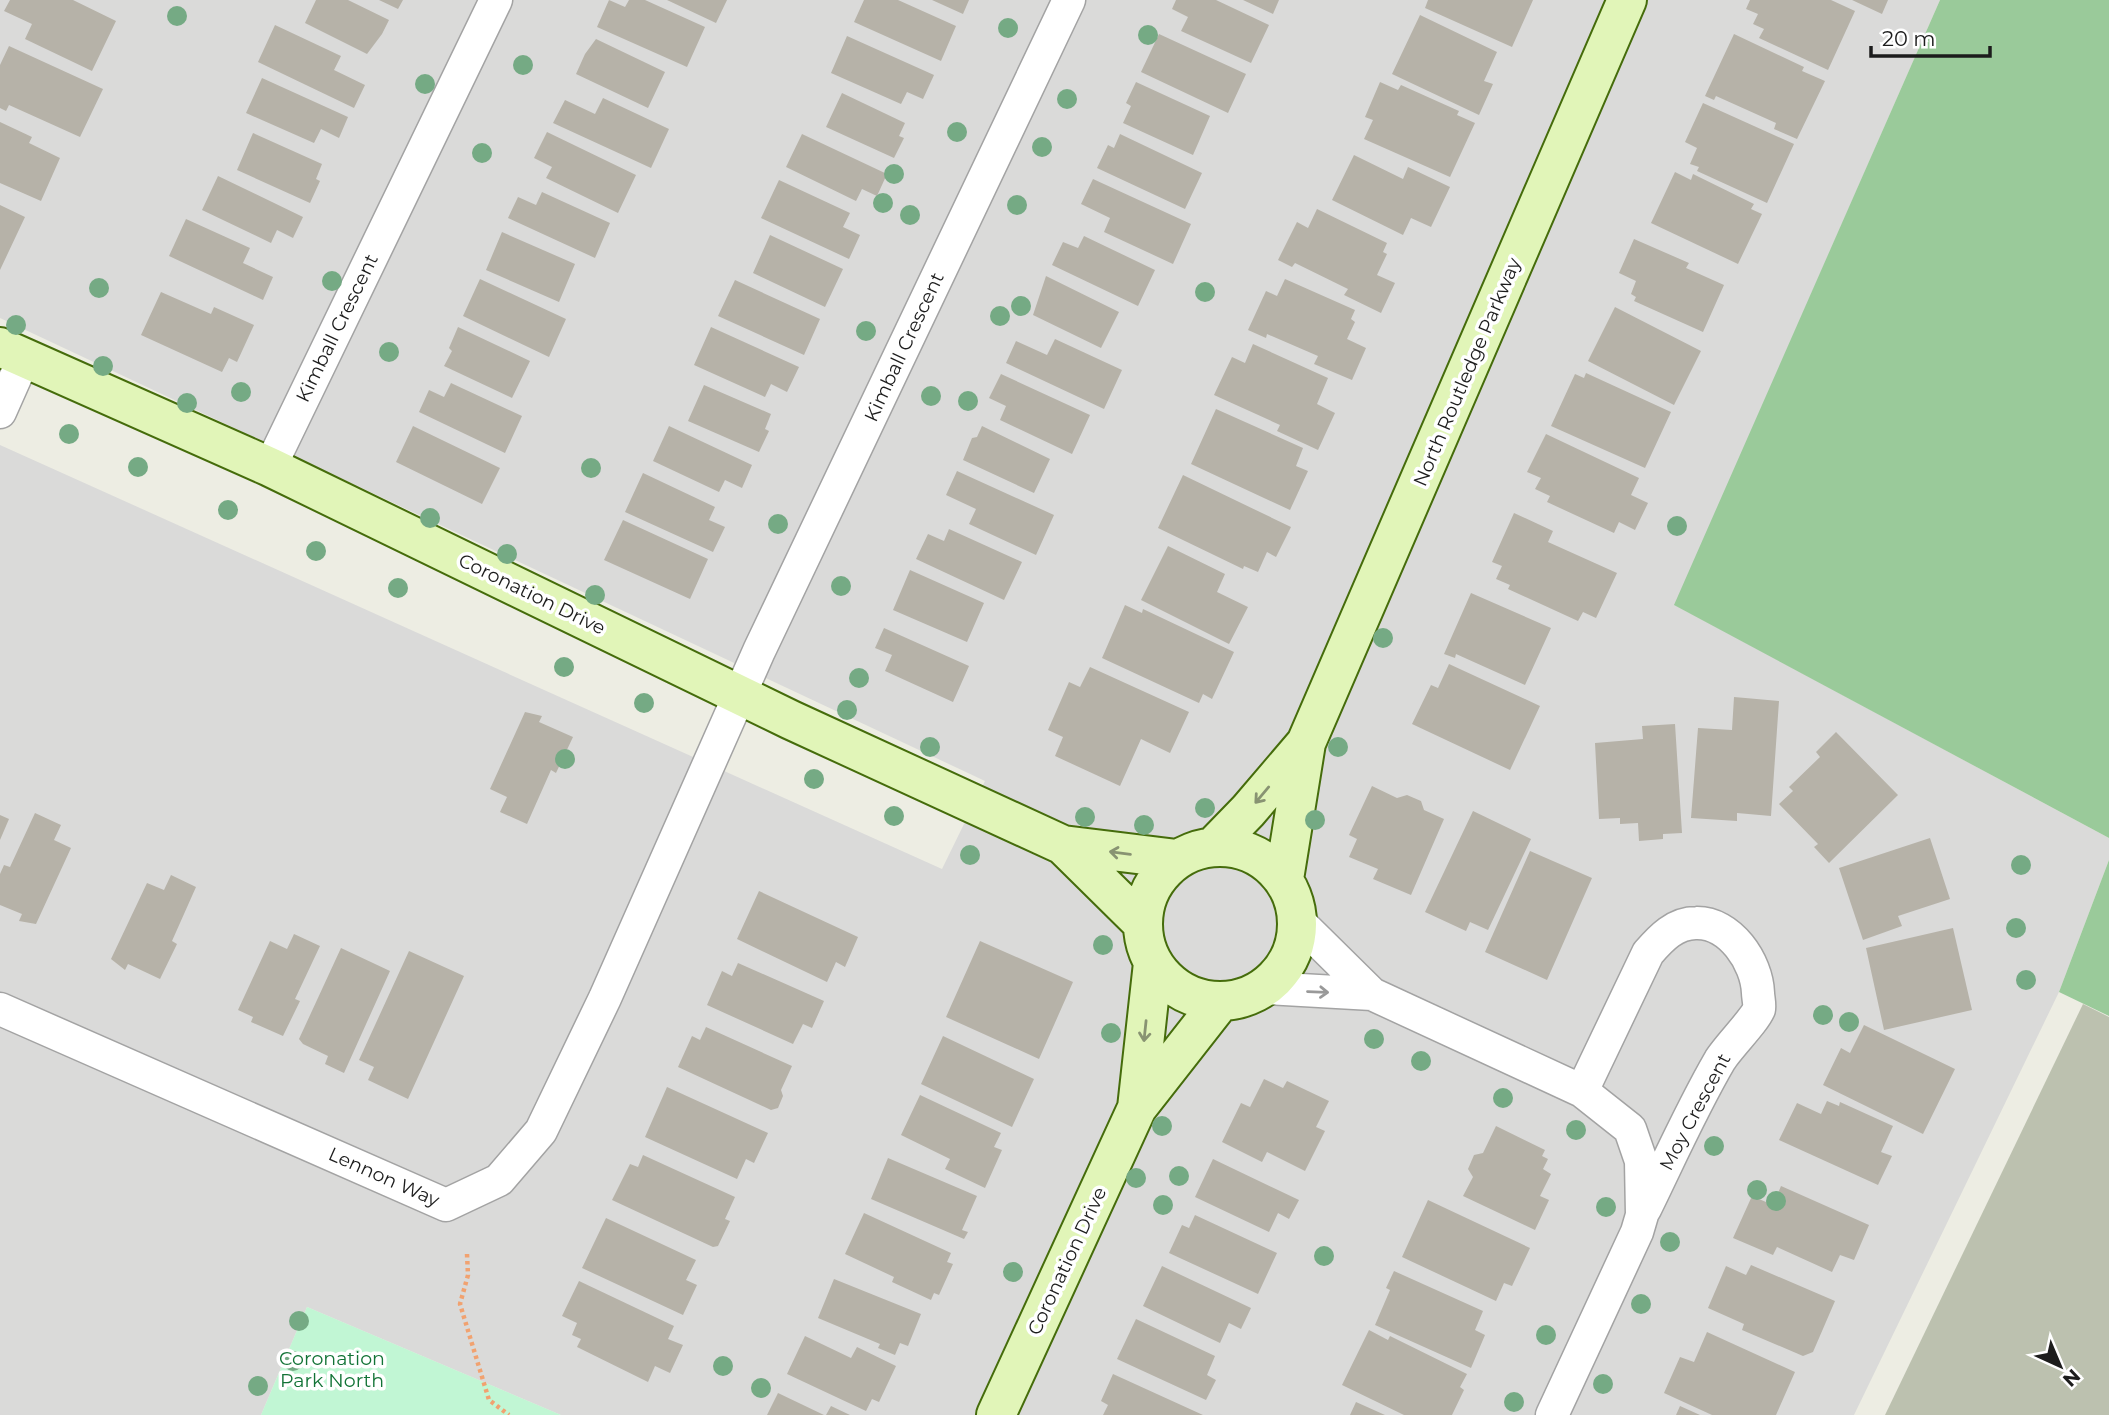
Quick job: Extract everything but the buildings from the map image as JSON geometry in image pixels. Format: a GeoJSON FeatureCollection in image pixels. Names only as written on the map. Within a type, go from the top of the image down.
{"type":"FeatureCollection","features":[{"type":"Feature","properties":{"kind":"street","name":"Kimball Crescent"},"geometry":{"type":"LineString","coordinates":[[270,467],[496,0]]}},
{"type":"Feature","properties":{"kind":"street","name":"Kimball Crescent"},"geometry":{"type":"LineString","coordinates":[[741,695],[1069,0]]}},
{"type":"Feature","properties":{"kind":"street","name":"North Routledge Parkway"},"geometry":{"type":"LineString","coordinates":[[1284,878],[1306,743],[1627,0]]}},
{"type":"Feature","properties":{"kind":"street","name":"Coronation Drive"},"geometry":{"type":"LineString","coordinates":[[12,352],[270,467],[741,695],[1063,845],[1177,859]]}},
{"type":"Feature","properties":{"kind":"street"},"geometry":{"type":"LineString","coordinates":[[0,412],[12,352]]}},
{"type":"Feature","properties":{"kind":"street","name":"Lennon Way"},"geometry":{"type":"LineString","coordinates":[[0,1009],[446,1205],[499,1180],[541,1130],[605,998],[741,695]]}},
{"type":"Feature","properties":{"kind":"street","name":"North Routledge Parkway"},"geometry":{"type":"LineString","coordinates":[[1213,846],[1248,811],[1306,743]]}},
{"type":"Feature","properties":{"kind":"street","name":"Coronation Drive"},"geometry":{"type":"LineString","coordinates":[[1063,845],[1142,923]]}},
{"type":"Feature","properties":{"kind":"street"},"geometry":{"type":"LineString","coordinates":[[1213,846],[1240,849],[1264,860],[1284,878],[1296,906],[1298,921],[1294,947],[1283,970],[1264,988],[1243,998],[1220,1002],[1200,999],[1181,991],[1165,979],[1153,963],[1145,944],[1142,923],[1147,898],[1159,876],[1177,859],[1195,850],[1213,846]]}},
{"type":"Feature","properties":{"kind":"street","name":"Moy Crescent"},"geometry":{"type":"LineString","coordinates":[[1298,921],[1372,994],[1582,1091],[1630,1129],[1641,1161],[1642,1215]]}},
{"type":"Feature","properties":{"kind":"street","name":"Moy Crescent"},"geometry":{"type":"LineString","coordinates":[[1552,1415],[1637,1232],[1642,1215],[1720,1058],[1759,1009],[1758,982],[1751,962],[1739,945],[1712,924],[1695,922],[1679,926],[1664,936],[1648,953],[1582,1091]]}},
{"type":"Feature","properties":{"kind":"street","name":"Coronation Drive"},"geometry":{"type":"LineString","coordinates":[[1137,1108],[1153,963]]}},
{"type":"Feature","properties":{"kind":"street","name":"Moy Crescent"},"geometry":{"type":"LineString","coordinates":[[1264,988],[1372,994]]}},
{"type":"Feature","properties":{"kind":"street","name":"Coronation Drive"},"geometry":{"type":"LineString","coordinates":[[996,1415],[1137,1108],[1220,1002]]}},
{"type":"Feature","properties":{"kind":"path"},"geometry":{"type":"LineString","coordinates":[[467,1254],[468,1275],[460,1304],[489,1400],[509,1415]]}},
{"type":"Feature","properties":{"kind":"shaded area"},"geometry":{"type":"Polygon","coordinates":[[[0,0],[1940,0],[1675,605],[2109,838],[2109,860],[2059,992],[1854,1415],[561,1415],[307,1307],[261,1415],[0,1415],[0,445],[942,869],[985,781],[0,318],[0,0]]]}},
{"type":"Feature","properties":{"kind":"shaded area"},"geometry":{"type":"Polygon","coordinates":[[[2083,1004],[2109,1017],[2109,1415],[1885,1415],[2083,1004]]]}},
{"type":"Feature","properties":{"kind":"green space"},"geometry":{"type":"Polygon","coordinates":[[[1940,0],[2109,0],[2109,838],[1674,605],[1940,0]]]}},
{"type":"Feature","properties":{"kind":"green space"},"geometry":{"type":"Polygon","coordinates":[[[2109,860],[2109,1016],[2059,992],[2109,860]]]}},
{"type":"Feature","properties":{"kind":"green space","name":"Coronation Park North"},"geometry":{"type":"Polygon","coordinates":[[[307,1307],[561,1415],[261,1415],[307,1307]]]}}]}
